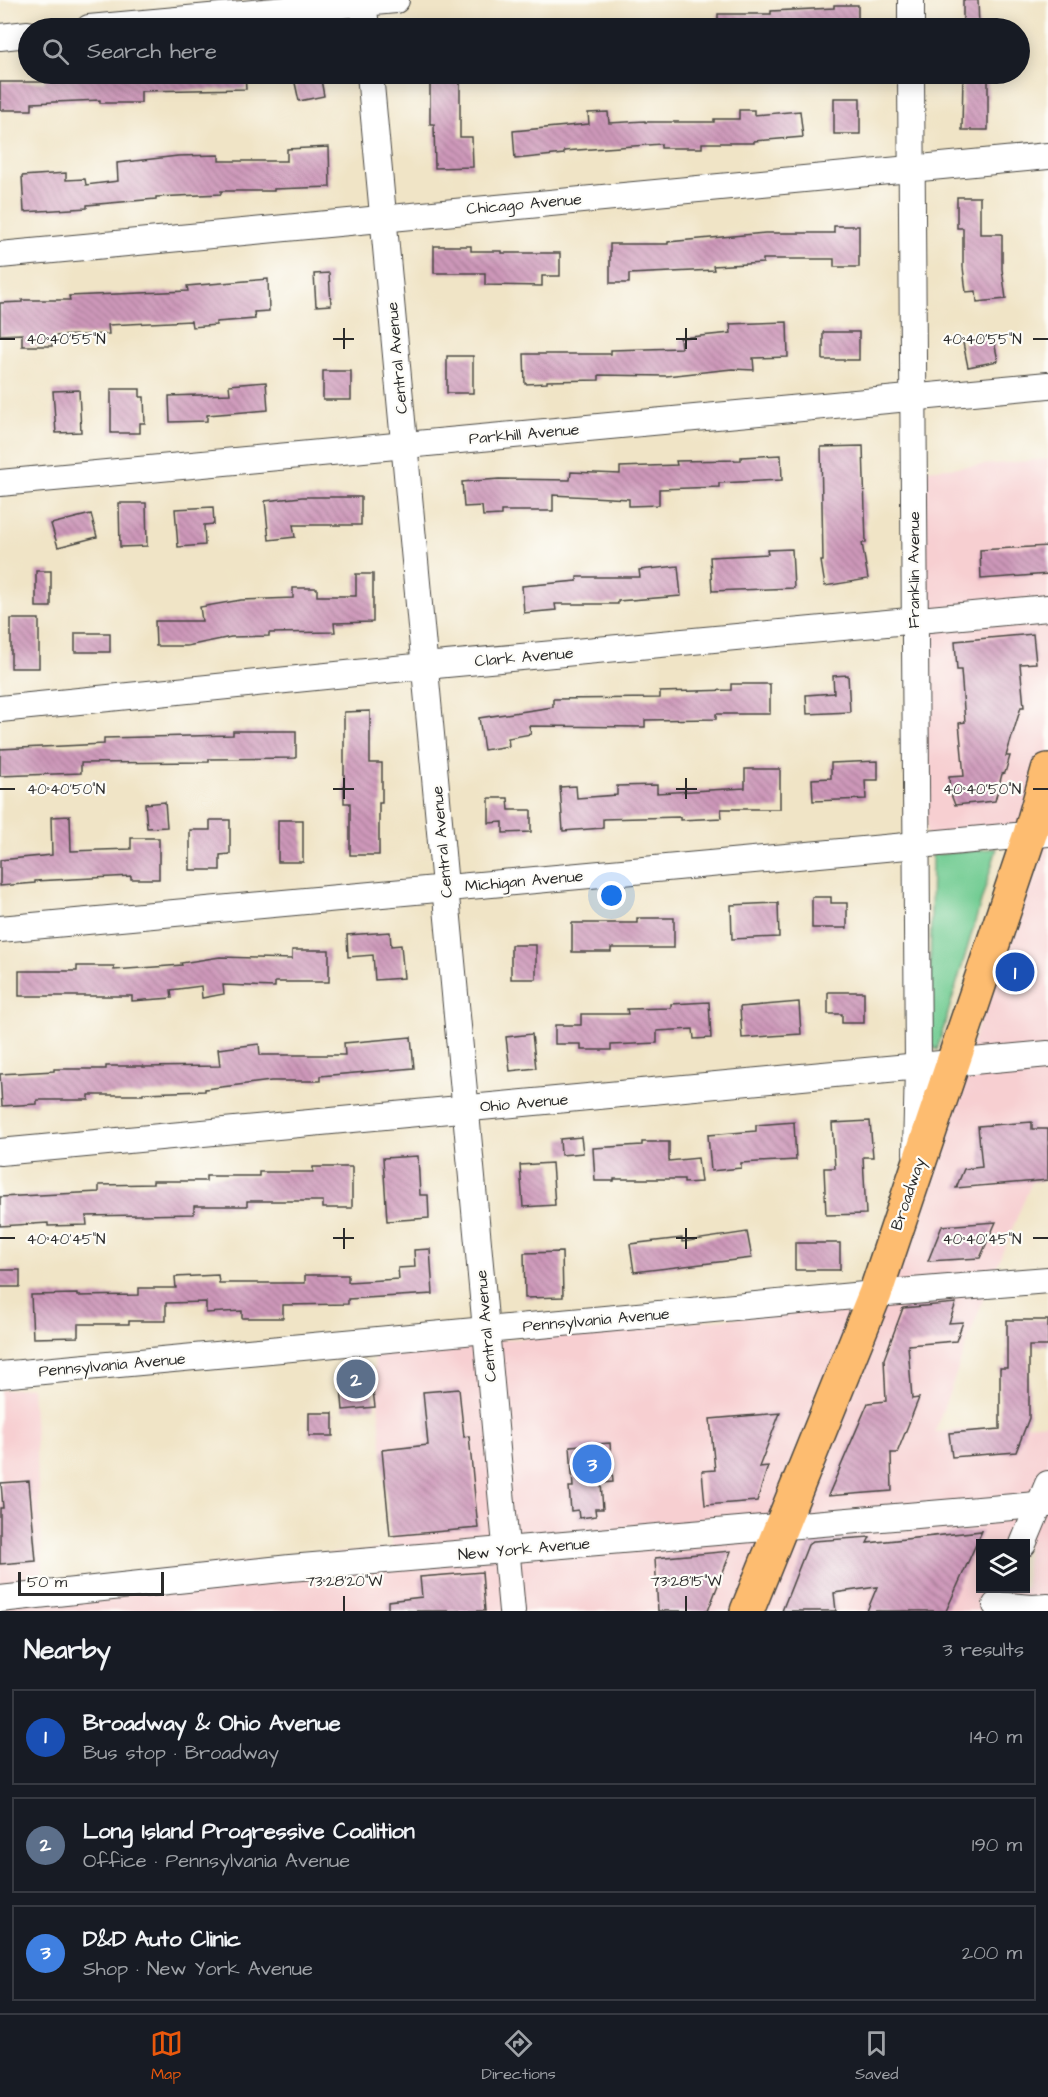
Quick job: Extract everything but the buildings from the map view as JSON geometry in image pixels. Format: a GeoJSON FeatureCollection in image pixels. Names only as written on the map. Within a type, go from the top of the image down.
{"type":"FeatureCollection","features":[{"type":"Feature","properties":{"kind":"main road","name":"Broadway"},"geometry":{"type":"LineString","coordinates":[[747,1611],[875,1294],[953,1064],[1039,833],[1048,770]]}},
{"type":"Feature","properties":{"kind":"street"},"geometry":{"type":"LineString","coordinates":[[194,18],[396,0]]}},
{"type":"Feature","properties":{"kind":"street"},"geometry":{"type":"LineString","coordinates":[[911,0],[911,18]]}},
{"type":"Feature","properties":{"kind":"street"},"geometry":{"type":"LineString","coordinates":[[363,2],[365,18]]}},
{"type":"Feature","properties":{"kind":"street"},"geometry":{"type":"LineString","coordinates":[[0,37],[18,35]]}},
{"type":"Feature","properties":{"kind":"street","name":"Central Avenue"},"geometry":{"type":"LineString","coordinates":[[371,84],[512,1611]]}},
{"type":"Feature","properties":{"kind":"street","name":"Franklin Avenue"},"geometry":{"type":"LineString","coordinates":[[911,84],[918,1066],[916,1173]]}},
{"type":"Feature","properties":{"kind":"street","name":"Chicago Avenue"},"geometry":{"type":"LineString","coordinates":[[0,255],[911,167],[1048,156]]}},
{"type":"Feature","properties":{"kind":"street","name":"Parkhill Avenue"},"geometry":{"type":"LineString","coordinates":[[0,483],[1048,385]]}},
{"type":"Feature","properties":{"kind":"street","name":"Clark Avenue"},"geometry":{"type":"LineString","coordinates":[[0,710],[425,666],[1048,608]]}},
{"type":"Feature","properties":{"kind":"street","name":"Michigan Avenue"},"geometry":{"type":"LineString","coordinates":[[0,929],[1039,833]]}},
{"type":"Feature","properties":{"kind":"street","name":"Ohio Avenue"},"geometry":{"type":"LineString","coordinates":[[0,1152],[1048,1054]]}},
{"type":"Feature","properties":{"kind":"street","name":"Pennsylvania Avenue"},"geometry":{"type":"LineString","coordinates":[[0,1375],[1048,1280]]}},
{"type":"Feature","properties":{"kind":"street"},"geometry":{"type":"LineString","coordinates":[[1025,1539],[1045,1498]]}},
{"type":"Feature","properties":{"kind":"street","name":"New York Avenue"},"geometry":{"type":"LineString","coordinates":[[0,1599],[290,1568],[507,1551],[1045,1498]]}},
{"type":"Feature","properties":{"kind":"street"},"geometry":{"type":"LineString","coordinates":[[997,1602],[1032,1608],[1048,1607]]}},
{"type":"Feature","properties":{"kind":"shaded area"},"geometry":{"type":"Polygon","coordinates":[[[1048,459],[1048,1143],[985,1294],[935,1432],[1048,1423],[1048,1611],[0,1611],[0,1390],[32,1387],[44,1581],[392,1548],[373,1352],[883,1304],[1046,827],[927,836],[914,471],[1048,459]]]}},
{"type":"Feature","properties":{"kind":"green space"},"geometry":{"type":"Polygon","coordinates":[[[997,848],[937,1050],[929,1044],[932,855],[997,848]]]}},
{"type":"Feature","properties":{"kind":"place","name":"Broadway & Ohio Avenue"},"geometry":{"type":"Point","coordinates":[1015,972]}},
{"type":"Feature","properties":{"kind":"place","name":"Long Island Progressive Coalition"},"geometry":{"type":"Point","coordinates":[356,1379]}},
{"type":"Feature","properties":{"kind":"place","name":"D&D Auto Clinic"},"geometry":{"type":"Point","coordinates":[592,1464]}}]}
